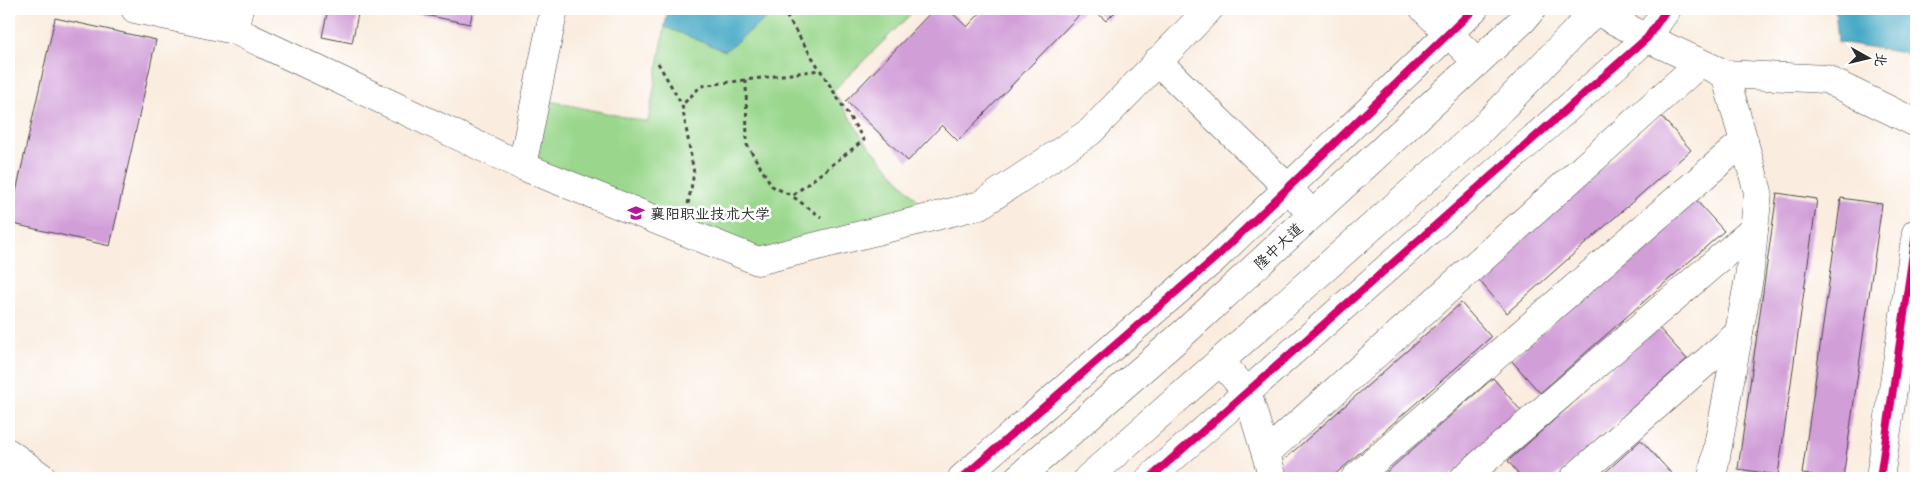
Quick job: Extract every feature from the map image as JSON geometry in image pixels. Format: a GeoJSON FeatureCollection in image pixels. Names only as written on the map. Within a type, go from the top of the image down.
{"type":"FeatureCollection","features":[{"type":"Feature","properties":{"kind":"street"},"geometry":{"type":"LineString","coordinates":[[135,9],[236,20]]}},
{"type":"Feature","properties":{"kind":"street"},"geometry":{"type":"LineString","coordinates":[[204,9],[236,20],[522,166],[758,261],[980,205],[1090,132],[1210,9]]}},
{"type":"Feature","properties":{"kind":"street"},"geometry":{"type":"LineString","coordinates":[[522,166],[554,9]]}},
{"type":"Feature","properties":{"kind":"street"},"geometry":{"type":"LineString","coordinates":[[1424,9],[1477,62]]}},
{"type":"Feature","properties":{"kind":"street"},"geometry":{"type":"LineString","coordinates":[[962,478],[1214,259],[1474,9]]}},
{"type":"Feature","properties":{"kind":"street","name":"隆中大道"},"geometry":{"type":"LineString","coordinates":[[1018,478],[1186,331],[1523,20],[1532,9]]}},
{"type":"Feature","properties":{"kind":"street"},"geometry":{"type":"LineString","coordinates":[[1150,478],[1647,38],[1667,9]]}},
{"type":"Feature","properties":{"kind":"street"},"geometry":{"type":"LineString","coordinates":[[1088,478],[1479,132],[1596,10],[1647,38],[1725,74],[1826,79],[1916,123]]}},
{"type":"Feature","properties":{"kind":"street"},"geometry":{"type":"LineString","coordinates":[[1157,62],[1288,188],[1312,214]]}},
{"type":"Feature","properties":{"kind":"street"},"geometry":{"type":"LineString","coordinates":[[1266,453],[1700,63]]}},
{"type":"Feature","properties":{"kind":"street"},"geometry":{"type":"LineString","coordinates":[[1712,478],[1749,278],[1758,192],[1725,74]]}},
{"type":"Feature","properties":{"kind":"street"},"geometry":{"type":"LineString","coordinates":[[1355,478],[1744,141]]}},
{"type":"Feature","properties":{"kind":"street"},"geometry":{"type":"LineString","coordinates":[[1464,478],[1754,229]]}},
{"type":"Feature","properties":{"kind":"street"},"geometry":{"type":"LineString","coordinates":[[1880,478],[1916,233]]}},
{"type":"Feature","properties":{"kind":"street"},"geometry":{"type":"LineString","coordinates":[[1574,478],[1739,333]]}},
{"type":"Feature","properties":{"kind":"street"},"geometry":{"type":"LineString","coordinates":[[1220,361],[1248,392],[1273,478]]}},
{"type":"Feature","properties":{"kind":"street"},"geometry":{"type":"LineString","coordinates":[[9,453],[44,478]]}},
{"type":"Feature","properties":{"kind":"path"},"geometry":{"type":"LineString","coordinates":[[782,9],[864,140],[792,196]]}},
{"type":"Feature","properties":{"kind":"path"},"geometry":{"type":"LineString","coordinates":[[658,63],[682,104],[694,173],[682,231]]}},
{"type":"Feature","properties":{"kind":"path"},"geometry":{"type":"LineString","coordinates":[[682,104],[701,86],[820,70]]}},
{"type":"Feature","properties":{"kind":"path"},"geometry":{"type":"LineString","coordinates":[[746,80],[747,145],[772,186],[792,196],[850,238]]}},
{"type":"Feature","properties":{"kind":"green space"},"geometry":{"type":"Polygon","coordinates":[[[668,9],[916,9],[833,91],[864,140],[932,217],[758,261],[522,166],[536,98],[648,122],[668,9]]]}},
{"type":"Feature","properties":{"kind":"water"},"geometry":{"type":"Polygon","coordinates":[[[668,9],[778,9],[725,51],[665,27],[668,9]]]}},
{"type":"Feature","properties":{"kind":"water"},"geometry":{"type":"Polygon","coordinates":[[[1835,9],[1916,9],[1916,55],[1838,42],[1835,9]]]}},
{"type":"Feature","properties":{"kind":"building"},"geometry":{"type":"Polygon","coordinates":[[[328,9],[359,9],[352,43],[322,37],[328,9]]]}},
{"type":"Feature","properties":{"kind":"building"},"geometry":{"type":"Polygon","coordinates":[[[395,9],[473,9],[470,24],[395,9]]]}},
{"type":"Feature","properties":{"kind":"building"},"geometry":{"type":"Polygon","coordinates":[[[934,9],[948,9],[967,27],[984,9],[1085,9],[958,141],[942,125],[908,161],[846,101],[934,9]]]}},
{"type":"Feature","properties":{"kind":"building"},"geometry":{"type":"Polygon","coordinates":[[[1093,9],[1118,9],[1106,21],[1093,9]]]}},
{"type":"Feature","properties":{"kind":"building"},"geometry":{"type":"Polygon","coordinates":[[[55,18],[156,40],[110,246],[9,223],[55,18]]]}},
{"type":"Feature","properties":{"kind":"building"},"geometry":{"type":"Polygon","coordinates":[[[1661,116],[1691,150],[1507,313],[1478,279],[1661,116]]]}},
{"type":"Feature","properties":{"kind":"building"},"geometry":{"type":"Polygon","coordinates":[[[1777,193],[1817,199],[1778,475],[1738,469],[1777,193]]]}},
{"type":"Feature","properties":{"kind":"building"},"geometry":{"type":"Polygon","coordinates":[[[1694,198],[1724,231],[1540,393],[1511,360],[1694,198]]]}},
{"type":"Feature","properties":{"kind":"building"},"geometry":{"type":"Polygon","coordinates":[[[1841,198],[1882,204],[1843,478],[1834,478],[1802,474],[1841,198]]]}},
{"type":"Feature","properties":{"kind":"building"},"geometry":{"type":"Polygon","coordinates":[[[1461,303],[1491,337],[1331,478],[1289,478],[1278,465],[1461,303]]]}},
{"type":"Feature","properties":{"kind":"building"},"geometry":{"type":"Polygon","coordinates":[[[1658,327],[1687,359],[1554,478],[1522,478],[1508,461],[1658,327]]]}},
{"type":"Feature","properties":{"kind":"building"},"geometry":{"type":"Polygon","coordinates":[[[1493,378],[1522,412],[1448,478],[1380,478],[1493,378]]]}},
{"type":"Feature","properties":{"kind":"building"},"geometry":{"type":"Polygon","coordinates":[[[1641,440],[1671,473],[1665,478],[1599,478],[1641,440]]]}},
{"type":"Feature","properties":{"kind":"cycle path"},"geometry":{"type":"LineString","coordinates":[[962,478],[1214,259],[1474,9]]}},
{"type":"Feature","properties":{"kind":"cycle path"},"geometry":{"type":"LineString","coordinates":[[1150,478],[1647,38],[1667,9]]}},
{"type":"Feature","properties":{"kind":"cycle path"},"geometry":{"type":"LineString","coordinates":[[1880,478],[1916,233]]}},
{"type":"Feature","properties":{"kind":"place","name":"襄阳职业技术大学"},"geometry":{"type":"Point","coordinates":[636,213]}}]}
